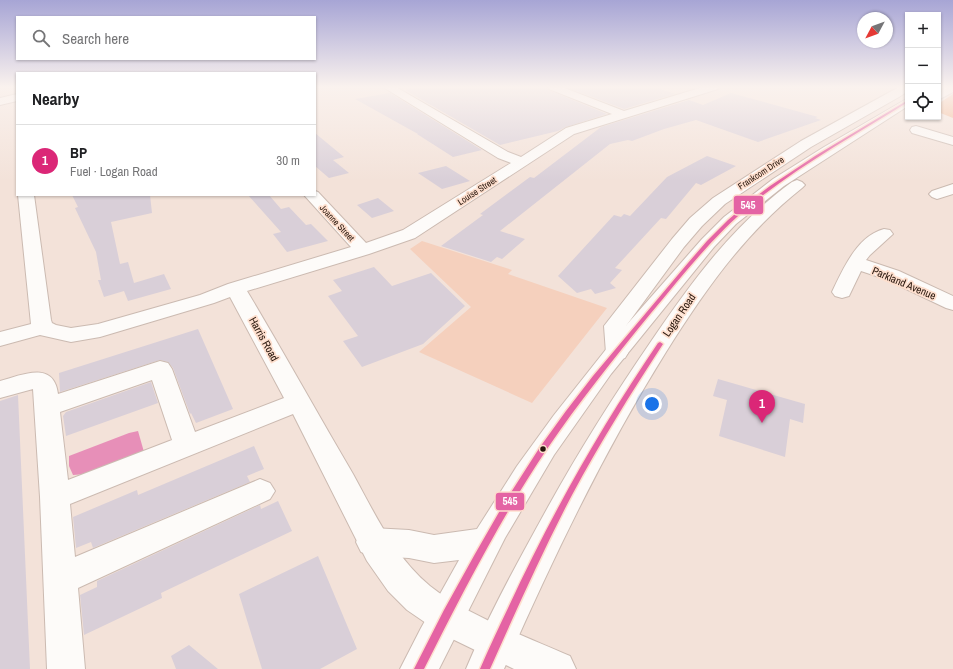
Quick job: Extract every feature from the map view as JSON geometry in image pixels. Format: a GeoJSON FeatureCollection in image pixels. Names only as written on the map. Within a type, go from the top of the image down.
{"type":"FeatureCollection","features":[{"type":"Feature","properties":{"kind":"main road"},"geometry":{"type":"LineString","coordinates":[[442,118],[503,154],[522,162]]}},
{"type":"Feature","properties":{"kind":"main road","name":"Louise Street"},"geometry":{"type":"LineString","coordinates":[[235,288],[363,250],[409,234],[570,131],[609,118]]}},
{"type":"Feature","properties":{"kind":"main road","name":"Frankcom Drive"},"geometry":{"type":"LineString","coordinates":[[617,353],[615,326],[678,243],[708,210],[737,188],[806,144],[853,118]]}},
{"type":"Feature","properties":{"kind":"main road","name":"Logan Road"},"geometry":{"type":"LineString","coordinates":[[419,669],[445,617],[486,542],[521,484],[545,447],[584,394],[617,353],[708,243],[739,212],[770,187],[866,118]]}},
{"type":"Feature","properties":{"kind":"main road","name":"Logan Road"},"geometry":{"type":"LineString","coordinates":[[491,656],[559,513],[610,424],[662,341],[710,272],[744,230],[787,192],[904,118]]}},
{"type":"Feature","properties":{"kind":"main road"},"geometry":{"type":"LineString","coordinates":[[916,130],[953,141]]}},
{"type":"Feature","properties":{"kind":"main road"},"geometry":{"type":"LineString","coordinates":[[937,194],[953,189]]}},
{"type":"Feature","properties":{"kind":"main road"},"geometry":{"type":"LineString","coordinates":[[26,196],[40,320],[43,327],[50,331],[71,334],[100,330],[207,299],[235,288]]}},
{"type":"Feature","properties":{"kind":"main road","name":"Joanne Street"},"geometry":{"type":"LineString","coordinates":[[313,196],[363,250]]}},
{"type":"Feature","properties":{"kind":"main road"},"geometry":{"type":"LineString","coordinates":[[842,292],[855,263],[863,251],[884,234]]}},
{"type":"Feature","properties":{"kind":"main road","name":"Parkland Avenue"},"geometry":{"type":"LineString","coordinates":[[855,263],[892,275],[953,304]]}},
{"type":"Feature","properties":{"kind":"main road","name":"Harris Road"},"geometry":{"type":"LineString","coordinates":[[235,288],[338,472],[372,542],[386,564],[423,602],[445,617],[491,656],[557,669]]}},
{"type":"Feature","properties":{"kind":"main road"},"geometry":{"type":"LineString","coordinates":[[0,339],[43,327]]}},
{"type":"Feature","properties":{"kind":"main road"},"geometry":{"type":"LineString","coordinates":[[48,406],[160,369],[187,446]]}},
{"type":"Feature","properties":{"kind":"main road"},"geometry":{"type":"LineString","coordinates":[[0,390],[30,381],[41,381],[45,384],[55,497],[66,669]]}},
{"type":"Feature","properties":{"kind":"main road"},"geometry":{"type":"LineString","coordinates":[[55,497],[299,402]]}},
{"type":"Feature","properties":{"kind":"main road"},"geometry":{"type":"LineString","coordinates":[[60,580],[260,491]]}},
{"type":"Feature","properties":{"kind":"main road"},"geometry":{"type":"LineString","coordinates":[[372,542],[409,544],[434,549],[486,542]]}},
{"type":"Feature","properties":{"kind":"shaded area"},"geometry":{"type":"Polygon","coordinates":[[[422,241],[512,270],[508,274],[607,308],[532,403],[419,352],[471,307],[410,249],[422,241]]]}},
{"type":"Feature","properties":{"kind":"shaded area"},"geometry":{"type":"Polygon","coordinates":[[[138,431],[144,452],[86,474],[73,475],[69,466],[69,456],[138,431]]]}},
{"type":"Feature","properties":{"kind":"building"},"geometry":{"type":"Polygon","coordinates":[[[390,118],[431,118],[482,150],[453,157],[418,134],[390,118]]]}},
{"type":"Feature","properties":{"kind":"building"},"geometry":{"type":"Polygon","coordinates":[[[454,118],[594,118],[558,131],[500,145],[454,118]]]}},
{"type":"Feature","properties":{"kind":"building"},"geometry":{"type":"Polygon","coordinates":[[[630,118],[816,118],[821,120],[758,142],[696,120],[664,129],[632,141],[628,140],[610,144],[500,231],[525,239],[502,259],[497,257],[491,262],[441,246],[483,215],[480,214],[530,177],[534,178],[601,127],[630,118]]]}},
{"type":"Feature","properties":{"kind":"building"},"geometry":{"type":"Polygon","coordinates":[[[316,134],[344,157],[333,160],[349,173],[329,178],[316,167],[316,134]]]}},
{"type":"Feature","properties":{"kind":"building"},"geometry":{"type":"Polygon","coordinates":[[[707,156],[736,166],[701,185],[696,183],[666,219],[661,218],[615,268],[622,270],[610,283],[616,288],[595,294],[591,289],[577,293],[558,276],[614,215],[621,217],[624,214],[630,216],[667,177],[707,156]]]}},
{"type":"Feature","properties":{"kind":"building"},"geometry":{"type":"Polygon","coordinates":[[[446,166],[470,181],[442,189],[418,173],[446,166]]]}},
{"type":"Feature","properties":{"kind":"building"},"geometry":{"type":"Polygon","coordinates":[[[72,196],[150,196],[152,213],[111,222],[120,264],[128,262],[134,283],[164,274],[171,289],[128,301],[124,291],[104,297],[98,280],[101,280],[96,252],[75,208],[78,207],[72,196]]]}},
{"type":"Feature","properties":{"kind":"building"},"geometry":{"type":"Polygon","coordinates":[[[249,196],[270,196],[281,209],[289,207],[306,225],[311,224],[328,241],[287,252],[273,234],[281,232],[249,196]]]}},
{"type":"Feature","properties":{"kind":"building"},"geometry":{"type":"Polygon","coordinates":[[[378,198],[394,211],[372,218],[357,205],[378,198]]]}},
{"type":"Feature","properties":{"kind":"building"},"geometry":{"type":"Polygon","coordinates":[[[374,267],[392,286],[431,273],[465,306],[423,344],[362,367],[343,341],[358,336],[328,296],[342,291],[333,280],[374,267]]]}},
{"type":"Feature","properties":{"kind":"building"},"geometry":{"type":"Polygon","coordinates":[[[198,329],[233,409],[196,423],[191,413],[190,414],[173,368],[168,362],[160,360],[60,392],[59,373],[198,329]]]}},
{"type":"Feature","properties":{"kind":"building"},"geometry":{"type":"Polygon","coordinates":[[[718,379],[805,404],[803,423],[790,419],[785,457],[719,436],[727,400],[713,396],[718,379]]]}},
{"type":"Feature","properties":{"kind":"building"},"geometry":{"type":"Polygon","coordinates":[[[151,382],[158,403],[66,436],[63,416],[66,412],[151,382]]]}},
{"type":"Feature","properties":{"kind":"building"},"geometry":{"type":"Polygon","coordinates":[[[18,395],[30,669],[0,669],[0,401],[18,395]]]}},
{"type":"Feature","properties":{"kind":"building"},"geometry":{"type":"Polygon","coordinates":[[[254,446],[264,469],[247,476],[250,482],[93,548],[91,542],[76,548],[73,517],[137,490],[138,495],[254,446]]]}},
{"type":"Feature","properties":{"kind":"building"},"geometry":{"type":"Polygon","coordinates":[[[278,501],[292,531],[161,593],[162,598],[84,635],[80,595],[97,587],[97,581],[260,505],[261,509],[278,501]]]}},
{"type":"Feature","properties":{"kind":"building"},"geometry":{"type":"Polygon","coordinates":[[[318,556],[357,649],[320,669],[262,669],[239,594],[318,556]]]}},
{"type":"Feature","properties":{"kind":"building"},"geometry":{"type":"Polygon","coordinates":[[[189,645],[218,669],[176,669],[171,656],[189,645]]]}},
{"type":"Feature","properties":{"kind":"transit line","name":"545"},"geometry":{"type":"LineString","coordinates":[[419,669],[493,530],[543,449],[623,343],[689,264],[709,242],[750,203],[816,157],[880,118]]}},
{"type":"Feature","properties":{"kind":"transit line","name":"545"},"geometry":{"type":"LineString","coordinates":[[485,669],[537,557],[570,492],[591,454],[636,380],[660,344]]}},
{"type":"Feature","properties":{"kind":"place","name":"BP"},"geometry":{"type":"Point","coordinates":[762,423]}}]}
